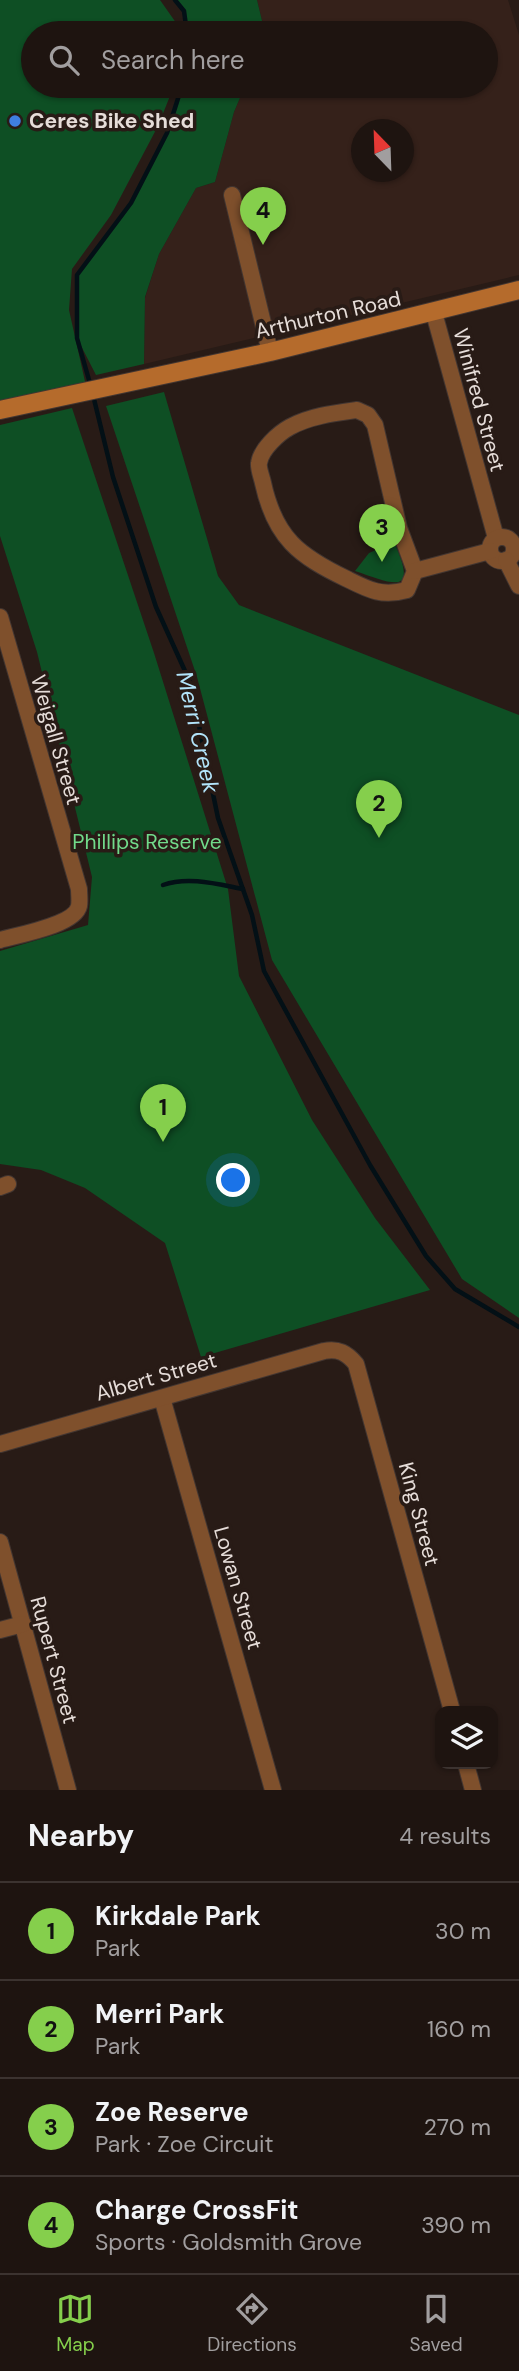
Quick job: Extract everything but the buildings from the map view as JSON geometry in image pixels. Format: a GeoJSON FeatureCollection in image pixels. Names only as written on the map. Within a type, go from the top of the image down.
{"type":"FeatureCollection","features":[{"type":"Feature","properties":{"kind":"street"},"geometry":{"type":"LineString","coordinates":[[232,195],[270,352]]}},
{"type":"Feature","properties":{"kind":"street","name":"Arthurton Road"},"geometry":{"type":"LineString","coordinates":[[0,410],[270,352],[519,290]]}},
{"type":"Feature","properties":{"kind":"street","name":"Winifred Street"},"geometry":{"type":"LineString","coordinates":[[433,313],[493,544]]}},
{"type":"Feature","properties":{"kind":"street"},"geometry":{"type":"LineString","coordinates":[[415,571],[399,528],[375,425],[368,415],[357,410],[325,414],[289,427],[265,448],[259,463],[275,522],[309,561],[377,594],[407,590],[415,571],[508,538],[519,586]]}},
{"type":"Feature","properties":{"kind":"street","name":"Weigall Street"},"geometry":{"type":"LineString","coordinates":[[0,617],[6,666],[79,889],[79,907],[75,914],[59,923],[0,940]]}},
{"type":"Feature","properties":{"kind":"street","name":"King Street"},"geometry":{"type":"LineString","coordinates":[[324,1352],[334,1349],[348,1355],[356,1364],[451,1706]]}},
{"type":"Feature","properties":{"kind":"street","name":"Albert Street"},"geometry":{"type":"LineString","coordinates":[[0,1444],[324,1352]]}},
{"type":"Feature","properties":{"kind":"street","name":"Lowan Street"},"geometry":{"type":"LineString","coordinates":[[162,1398],[273,1790]]}},
{"type":"Feature","properties":{"kind":"street","name":"Rupert Street"},"geometry":{"type":"LineString","coordinates":[[0,1542],[68,1790]]}},
{"type":"Feature","properties":{"kind":"street"},"geometry":{"type":"LineString","coordinates":[[0,1630],[23,1624]]}},
{"type":"Feature","properties":{"kind":"street"},"geometry":{"type":"LineString","coordinates":[[467,1769],[473,1790]]}},
{"type":"Feature","properties":{"kind":"shaded area"},"geometry":{"type":"Polygon","coordinates":[[[257,0],[508,0],[519,35],[519,275],[144,364],[145,298],[159,254],[196,188],[215,182],[240,98],[498,98],[498,21],[262,21],[257,0]]]}},
{"type":"Feature","properties":{"kind":"green space"},"geometry":{"type":"Polygon","coordinates":[[[0,0],[160,0],[175,21],[21,21],[21,98],[169,98],[158,126],[111,215],[72,269],[69,310],[86,386],[0,407],[0,0]]]}},
{"type":"Feature","properties":{"kind":"green space"},"geometry":{"type":"Polygon","coordinates":[[[175,0],[257,0],[262,21],[185,21],[184,11],[175,0]]]}},
{"type":"Feature","properties":{"kind":"green space"},"geometry":{"type":"Polygon","coordinates":[[[178,98],[240,98],[215,182],[196,188],[159,254],[145,297],[144,364],[96,375],[77,338],[77,275],[131,203],[167,133],[178,98]]]}},
{"type":"Feature","properties":{"kind":"green space"},"geometry":{"type":"Polygon","coordinates":[[[164,392],[218,576],[239,605],[519,715],[519,1318],[462,1279],[272,960],[197,677],[106,406],[164,392]]]}},
{"type":"Feature","properties":{"kind":"green space","name":"Phillips Reserve"},"geometry":{"type":"Polygon","coordinates":[[[72,408],[154,653],[228,889],[239,976],[312,1120],[375,1218],[430,1290],[201,1357],[165,1243],[85,1188],[41,1170],[0,1164],[0,951],[88,925],[92,877],[37,652],[0,536],[0,425],[72,408]]]}},
{"type":"Feature","properties":{"kind":"green space"},"geometry":{"type":"Polygon","coordinates":[[[394,542],[404,572],[403,579],[391,582],[355,571],[369,553],[394,542]]]}},
{"type":"Feature","properties":{"kind":"waterway","name":"Merri Creek"},"geometry":{"type":"LineString","coordinates":[[175,0],[184,11],[185,21]]}},
{"type":"Feature","properties":{"kind":"waterway","name":"Merri Creek"},"geometry":{"type":"LineString","coordinates":[[91,387],[77,338],[77,275],[131,203],[167,133],[178,98]]}},
{"type":"Feature","properties":{"kind":"waterway","name":"Merri Creek"},"geometry":{"type":"LineString","coordinates":[[93,395],[113,477],[156,607],[190,682],[218,818],[252,915],[264,971],[370,1165],[426,1256],[455,1289],[519,1327]]}},
{"type":"Feature","properties":{"kind":"waterway"},"geometry":{"type":"LineString","coordinates":[[163,885],[192,881],[243,889]]}},
{"type":"Feature","properties":{"kind":"place","name":"Ceres Bike Shed"},"geometry":{"type":"Point","coordinates":[15,121]}},
{"type":"Feature","properties":{"kind":"place","name":"Charge CrossFit"},"geometry":{"type":"Point","coordinates":[263,245]}},
{"type":"Feature","properties":{"kind":"place","name":"Zoe Reserve"},"geometry":{"type":"Point","coordinates":[382,562]}},
{"type":"Feature","properties":{"kind":"place","name":"Merri Park"},"geometry":{"type":"Point","coordinates":[379,838]}},
{"type":"Feature","properties":{"kind":"place","name":"Kirkdale Park"},"geometry":{"type":"Point","coordinates":[163,1142]}}]}
